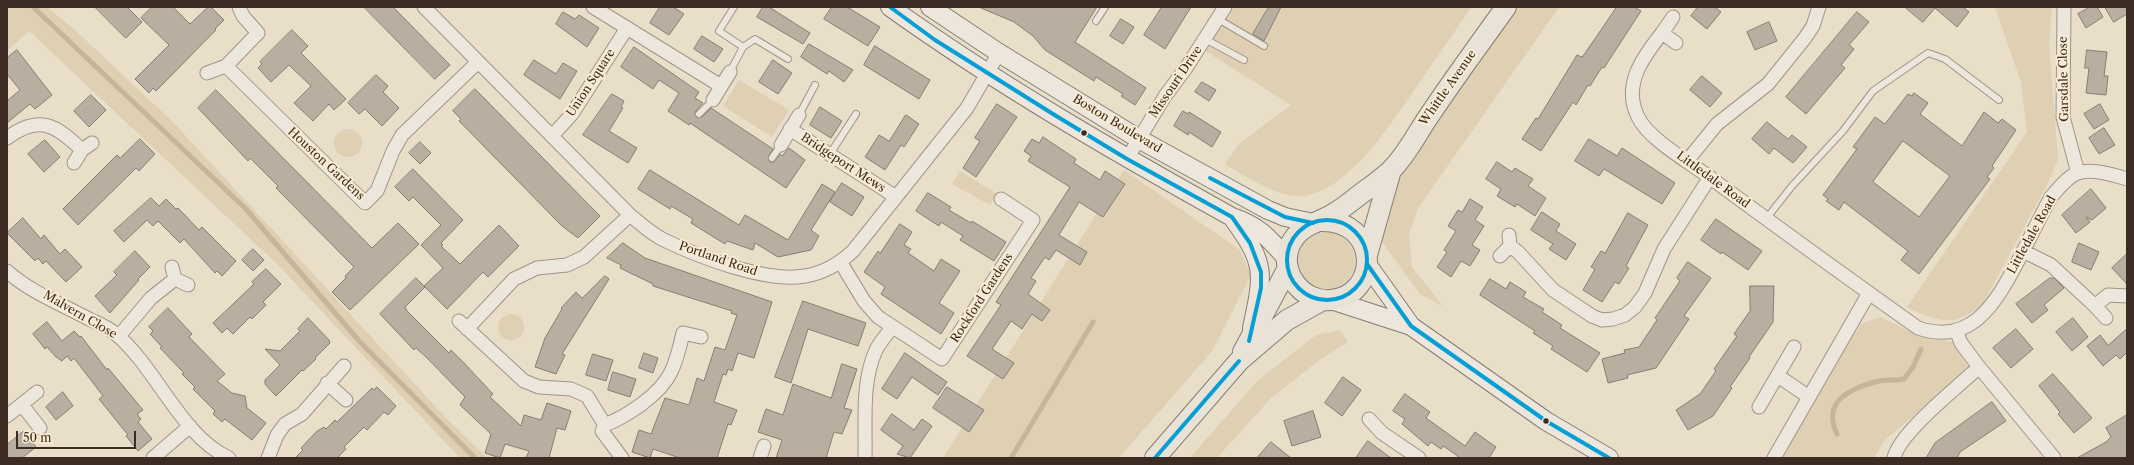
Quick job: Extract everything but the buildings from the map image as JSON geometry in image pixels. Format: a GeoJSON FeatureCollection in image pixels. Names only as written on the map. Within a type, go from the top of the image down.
{"type":"FeatureCollection","features":[{"type":"Feature","properties":{"kind":"main road","name":"Whittle Avenue"},"geometry":{"type":"LineString","coordinates":[[1316,222],[1341,208],[1391,170],[1506,7]]}},
{"type":"Feature","properties":{"kind":"main road","name":"Whittle Avenue"},"geometry":{"type":"LineString","coordinates":[[1367,259],[1391,170]]}},
{"type":"Feature","properties":{"kind":"main road"},"geometry":{"type":"LineString","coordinates":[[1154,458],[1239,361],[1287,320],[1327,300],[1344,297],[1356,289],[1364,277],[1367,259],[1363,242],[1355,232],[1345,224],[1332,220],[1316,222],[1302,228],[1294,237],[1289,247],[1287,263],[1239,361]]}},
{"type":"Feature","properties":{"kind":"main road"},"geometry":{"type":"LineString","coordinates":[[1287,263],[1292,280],[1300,290],[1311,297],[1327,300]]}},
{"type":"Feature","properties":{"kind":"street"},"geometry":{"type":"LineString","coordinates":[[207,73],[226,66],[258,33],[243,16],[239,7]]}},
{"type":"Feature","properties":{"kind":"street","name":"Portland Road"},"geometry":{"type":"LineString","coordinates":[[424,7],[630,215],[647,230],[664,240],[701,255],[760,274],[788,277],[805,276],[824,271],[840,263],[853,251],[967,108],[989,74],[1000,53]]}},
{"type":"Feature","properties":{"kind":"street"},"geometry":{"type":"LineString","coordinates":[[594,7],[721,86]]}},
{"type":"Feature","properties":{"kind":"street","name":"Boston Boulevard"},"geometry":{"type":"LineString","coordinates":[[890,7],[935,40],[1127,159],[1232,217],[1249,223],[1262,232],[1287,263]]}},
{"type":"Feature","properties":{"kind":"street","name":"Boston Boulevard"},"geometry":{"type":"LineString","coordinates":[[930,7],[1000,53],[1139,139],[1268,210],[1284,217],[1316,222]]}},
{"type":"Feature","properties":{"kind":"street"},"geometry":{"type":"LineString","coordinates":[[1687,161],[1717,124],[1759,91],[1776,74],[1813,26],[1819,7]]}},
{"type":"Feature","properties":{"kind":"street","name":"Garsdale Close"},"geometry":{"type":"LineString","coordinates":[[2064,7],[2063,117],[2078,172]]}},
{"type":"Feature","properties":{"kind":"street","name":"Missouri Drive"},"geometry":{"type":"LineString","coordinates":[[1127,159],[1165,96],[1205,39],[1220,11]]}},
{"type":"Feature","properties":{"kind":"street","name":"Littledale Road"},"geometry":{"type":"LineString","coordinates":[[1673,17],[1649,49],[1636,72],[1633,82],[1634,106],[1638,117],[1647,130],[1766,219],[1918,328],[1933,333],[1956,330],[1974,322],[1987,311],[2023,251],[2051,198],[2059,187],[2078,172]]}},
{"type":"Feature","properties":{"kind":"street","name":"Union Square"},"geometry":{"type":"LineString","coordinates":[[552,136],[572,114],[626,28]]}},
{"type":"Feature","properties":{"kind":"street"},"geometry":{"type":"LineString","coordinates":[[1662,33],[1676,43]]}},
{"type":"Feature","properties":{"kind":"street","name":"Houston Gardens"},"geometry":{"type":"LineString","coordinates":[[226,66],[365,203],[377,191],[393,151],[402,135],[478,62]]}},
{"type":"Feature","properties":{"kind":"street"},"geometry":{"type":"LineString","coordinates":[[713,100],[730,72]]}},
{"type":"Feature","properties":{"kind":"street","name":"Bridgeport Mews"},"geometry":{"type":"LineString","coordinates":[[780,145],[799,115]]}},
{"type":"Feature","properties":{"kind":"street"},"geometry":{"type":"LineString","coordinates":[[7,138],[29,126],[46,125],[87,146],[74,163]]}},
{"type":"Feature","properties":{"kind":"street","name":"Bridgeport Mews"},"geometry":{"type":"LineString","coordinates":[[790,129],[896,197]]}},
{"type":"Feature","properties":{"kind":"street"},"geometry":{"type":"LineString","coordinates":[[2078,172],[2106,172],[2127,179]]}},
{"type":"Feature","properties":{"kind":"street"},"geometry":{"type":"LineString","coordinates":[[1500,256],[1509,240],[1553,290],[1592,316],[1602,320],[1613,319],[1625,315],[1635,307],[1645,294],[1664,249],[1710,177]]}},
{"type":"Feature","properties":{"kind":"street","name":"Rockford Gardens"},"geometry":{"type":"LineString","coordinates":[[840,263],[870,310],[892,327],[942,359],[1033,220],[1001,199]]}},
{"type":"Feature","properties":{"kind":"street"},"geometry":{"type":"LineString","coordinates":[[622,458],[602,432],[604,425],[587,396],[571,389],[539,387],[524,381],[463,325],[514,279],[537,268],[567,265],[584,257],[630,215]]}},
{"type":"Feature","properties":{"kind":"street"},"geometry":{"type":"LineString","coordinates":[[1232,217],[1250,243],[1261,272],[1261,288],[1249,341]]}},
{"type":"Feature","properties":{"kind":"street"},"geometry":{"type":"LineString","coordinates":[[2023,251],[2051,265],[2106,318]]}},
{"type":"Feature","properties":{"kind":"street"},"geometry":{"type":"LineString","coordinates":[[1367,259],[1412,326]]}},
{"type":"Feature","properties":{"kind":"street","name":"Malvern Close"},"geometry":{"type":"LineString","coordinates":[[7,271],[32,288],[119,336],[141,361],[190,426],[206,443],[229,458]]}},
{"type":"Feature","properties":{"kind":"street"},"geometry":{"type":"LineString","coordinates":[[119,336],[174,273],[188,285]]}},
{"type":"Feature","properties":{"kind":"street"},"geometry":{"type":"LineString","coordinates":[[1774,458],[1869,293]]}},
{"type":"Feature","properties":{"kind":"street"},"geometry":{"type":"LineString","coordinates":[[2095,306],[2108,295],[2127,296]]}},
{"type":"Feature","properties":{"kind":"street"},"geometry":{"type":"LineString","coordinates":[[1327,300],[1412,326],[1546,421],[1609,458]]}},
{"type":"Feature","properties":{"kind":"street"},"geometry":{"type":"LineString","coordinates":[[865,458],[867,382],[870,366],[877,349],[892,327]]}},
{"type":"Feature","properties":{"kind":"street"},"geometry":{"type":"LineString","coordinates":[[1956,330],[1961,343],[2054,458]]}},
{"type":"Feature","properties":{"kind":"street"},"geometry":{"type":"LineString","coordinates":[[604,425],[633,412],[665,380],[674,365],[683,333],[701,337]]}},
{"type":"Feature","properties":{"kind":"street"},"geometry":{"type":"LineString","coordinates":[[1759,407],[1794,347]]}},
{"type":"Feature","properties":{"kind":"street"},"geometry":{"type":"LineString","coordinates":[[268,458],[277,435],[285,424],[302,414],[327,383],[344,366]]}},
{"type":"Feature","properties":{"kind":"street"},"geometry":{"type":"LineString","coordinates":[[1894,458],[1901,444],[1917,425],[1980,367]]}},
{"type":"Feature","properties":{"kind":"street"},"geometry":{"type":"LineString","coordinates":[[1778,376],[1809,397]]}},
{"type":"Feature","properties":{"kind":"street"},"geometry":{"type":"LineString","coordinates":[[327,383],[346,400]]}},
{"type":"Feature","properties":{"kind":"street"},"geometry":{"type":"LineString","coordinates":[[7,416],[38,392]]}},
{"type":"Feature","properties":{"kind":"street"},"geometry":{"type":"LineString","coordinates":[[22,405],[40,428]]}},
{"type":"Feature","properties":{"kind":"street"},"geometry":{"type":"LineString","coordinates":[[1369,417],[1382,433],[1416,457]]}},
{"type":"Feature","properties":{"kind":"street"},"geometry":{"type":"LineString","coordinates":[[153,458],[190,426]]}},
{"type":"Feature","properties":{"kind":"lane"},"geometry":{"type":"LineString","coordinates":[[734,7],[718,31],[743,46]]}},
{"type":"Feature","properties":{"kind":"lane"},"geometry":{"type":"LineString","coordinates":[[1096,21],[1104,7]]}},
{"type":"Feature","properties":{"kind":"lane"},"geometry":{"type":"LineString","coordinates":[[1220,11],[1264,46]]}},
{"type":"Feature","properties":{"kind":"lane"},"geometry":{"type":"LineString","coordinates":[[730,72],[743,46],[755,39],[788,59]]}},
{"type":"Feature","properties":{"kind":"lane"},"geometry":{"type":"LineString","coordinates":[[1205,39],[1244,60]]}},
{"type":"Feature","properties":{"kind":"lane"},"geometry":{"type":"LineString","coordinates":[[1766,219],[1792,186],[1843,131],[1873,91],[1928,53],[1945,58],[1999,100]]}},
{"type":"Feature","properties":{"kind":"lane"},"geometry":{"type":"LineString","coordinates":[[799,115],[815,85]]}},
{"type":"Feature","properties":{"kind":"lane"},"geometry":{"type":"LineString","coordinates":[[699,114],[713,100]]}},
{"type":"Feature","properties":{"kind":"lane"},"geometry":{"type":"LineString","coordinates":[[830,154],[856,114]]}},
{"type":"Feature","properties":{"kind":"lane"},"geometry":{"type":"LineString","coordinates":[[772,158],[780,145]]}},
{"type":"Feature","properties":{"kind":"shaded area"},"geometry":{"type":"Polygon","coordinates":[[[7,7],[47,7],[77,32],[173,122],[446,418],[487,458],[460,458],[277,264],[29,31],[7,51],[7,7]]]}},
{"type":"Feature","properties":{"kind":"shaded area"},"geometry":{"type":"Polygon","coordinates":[[[1229,7],[1471,7],[1399,113],[1370,151],[1336,182],[1318,192],[1300,196],[1281,193],[1261,185],[1225,164],[1240,143],[1291,105],[1202,49],[1229,7]]]}},
{"type":"Feature","properties":{"kind":"shaded area"},"geometry":{"type":"Polygon","coordinates":[[[1514,7],[1559,7],[1418,208],[1409,234],[1412,267],[1443,306],[1420,294],[1380,239],[1383,210],[1414,149],[1514,7]]]}},
{"type":"Feature","properties":{"kind":"shaded area"},"geometry":{"type":"Polygon","coordinates":[[[1995,7],[2052,7],[2049,43],[2058,159],[2048,183],[1982,305],[1954,320],[1937,319],[1907,307],[2027,132],[2021,82],[1995,7]]]}},
{"type":"Feature","properties":{"kind":"shaded area"},"geometry":{"type":"Polygon","coordinates":[[[739,80],[789,110],[772,137],[723,106],[739,80]]]}},
{"type":"Feature","properties":{"kind":"shaded area"},"geometry":{"type":"Polygon","coordinates":[[[348,129],[358,133],[362,143],[358,153],[348,157],[338,153],[334,143],[338,133],[348,129]]]}},
{"type":"Feature","properties":{"kind":"shaded area"},"geometry":{"type":"Polygon","coordinates":[[[1124,170],[1240,250],[1251,275],[1212,351],[1119,458],[943,458],[1124,170]]]}},
{"type":"Feature","properties":{"kind":"shaded area"},"geometry":{"type":"Polygon","coordinates":[[[960,171],[997,194],[990,205],[952,184],[960,171]]]}},
{"type":"Feature","properties":{"kind":"shaded area"},"geometry":{"type":"Polygon","coordinates":[[[1326,232],[1337,234],[1350,245],[1353,250],[1355,261],[1353,272],[1342,285],[1337,288],[1326,290],[1315,288],[1302,277],[1299,272],[1297,261],[1299,250],[1310,237],[1315,234],[1326,232]]]}},
{"type":"Feature","properties":{"kind":"shaded area"},"geometry":{"type":"Polygon","coordinates":[[[511,314],[521,317],[524,327],[521,337],[511,340],[501,337],[498,327],[501,317],[511,314]]]}},
{"type":"Feature","properties":{"kind":"shaded area"},"geometry":{"type":"Polygon","coordinates":[[[1880,317],[1922,337],[1952,342],[1969,368],[1884,441],[1874,458],[1774,458],[1861,324],[1880,317]]]}},
{"type":"Feature","properties":{"kind":"shaded area"},"geometry":{"type":"Polygon","coordinates":[[[1340,330],[1348,342],[1318,361],[1270,399],[1217,458],[1190,458],[1257,381],[1316,335],[1340,330]]]}},
{"type":"Feature","properties":{"kind":"waterway"},"geometry":{"type":"LineString","coordinates":[[33,7],[245,208],[360,342],[475,458]]}},
{"type":"Feature","properties":{"kind":"waterway"},"geometry":{"type":"LineString","coordinates":[[1011,458],[1093,322]]}},
{"type":"Feature","properties":{"kind":"waterway"},"geometry":{"type":"LineString","coordinates":[[1837,434],[1833,423],[1833,413],[1836,405],[1842,398],[1849,392],[1868,384],[1882,380],[1904,379],[1913,367],[1921,349]]}},
{"type":"Feature","properties":{"kind":"transit line"},"geometry":{"type":"LineString","coordinates":[[890,7],[935,40],[1053,114],[1127,159],[1232,217],[1250,243],[1261,272],[1261,288],[1249,341]]}},
{"type":"Feature","properties":{"kind":"transit line"},"geometry":{"type":"LineString","coordinates":[[1210,178],[1285,217],[1313,223]]}},
{"type":"Feature","properties":{"kind":"transit line"},"geometry":{"type":"LineString","coordinates":[[1327,220],[1342,223],[1355,232],[1364,245],[1367,260],[1364,275],[1355,288],[1342,297],[1327,300],[1312,297],[1299,288],[1290,275],[1287,260],[1290,245],[1299,232],[1312,223],[1327,220]]}},
{"type":"Feature","properties":{"kind":"transit line"},"geometry":{"type":"LineString","coordinates":[[1367,264],[1411,326],[1546,421],[1609,458]]}},
{"type":"Feature","properties":{"kind":"transit line"},"geometry":{"type":"LineString","coordinates":[[1155,458],[1239,361]]}}]}
